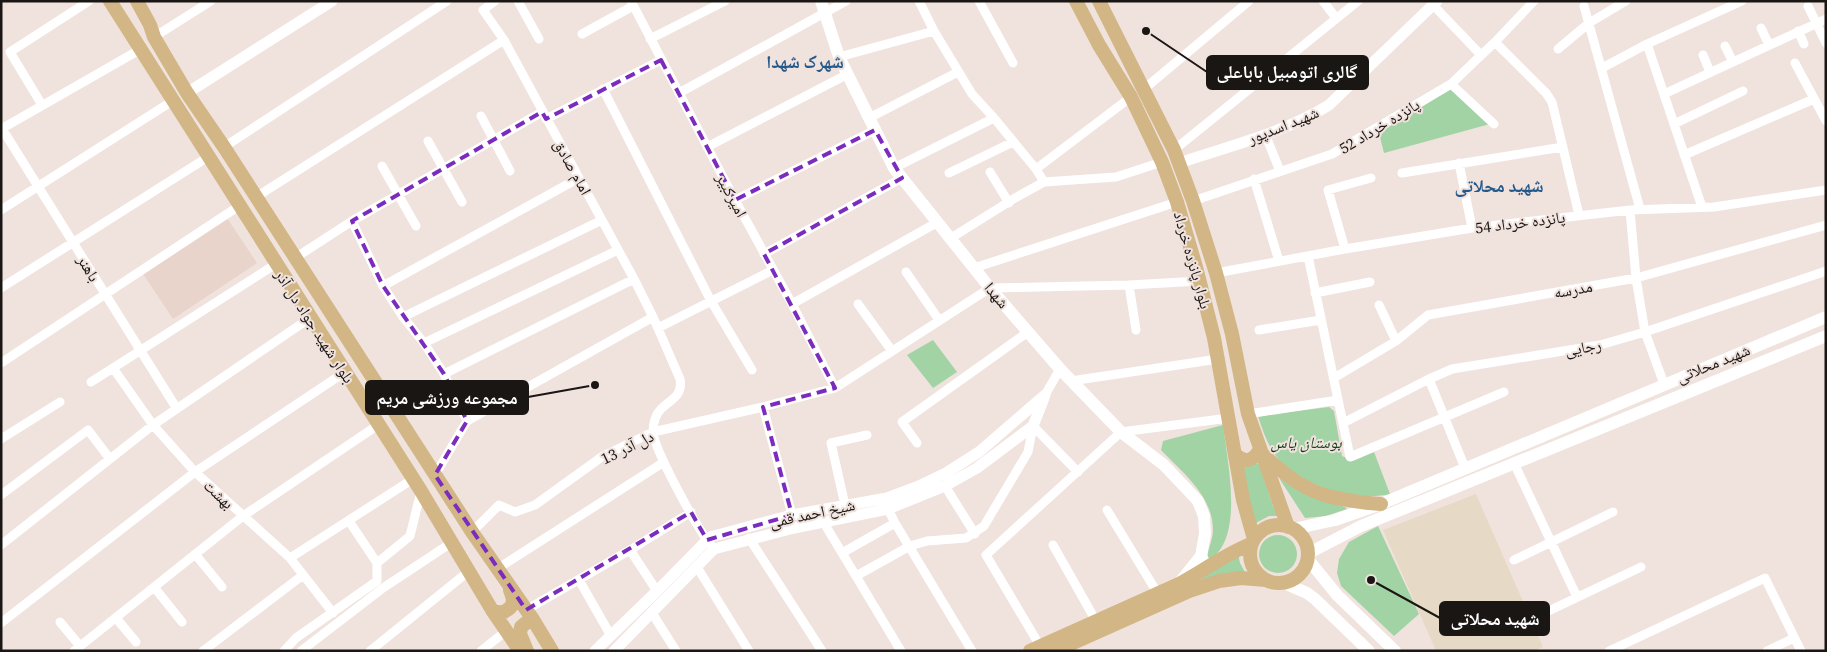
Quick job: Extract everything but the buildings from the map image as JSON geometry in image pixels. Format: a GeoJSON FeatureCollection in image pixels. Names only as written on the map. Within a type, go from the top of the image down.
{"type":"FeatureCollection","features":[{"type":"Feature","properties":{"kind":"main road","name":"بلوار شهید جواد دل آذر"},"geometry":{"type":"LineString","coordinates":[[137,1],[187,93],[224,147],[472,532],[529,614],[552,651]]}},
{"type":"Feature","properties":{"kind":"main road","name":"بلوار پانزده خرداد"},"geometry":{"type":"LineString","coordinates":[[1076,1],[1099,45],[1131,96],[1162,162],[1177,202],[1200,281],[1218,359],[1243,500],[1253,542]]}},
{"type":"Feature","properties":{"kind":"main road","name":"بلوار پانزده خرداد"},"geometry":{"type":"LineString","coordinates":[[1099,1],[1174,150],[1193,201],[1216,273],[1232,334],[1248,414],[1291,528]]}},
{"type":"Feature","properties":{"kind":"main road","name":"بلوار شهید جواد دل آذر"},"geometry":{"type":"LineString","coordinates":[[118,2],[132,24],[141,49],[417,485],[492,610],[520,651]]}},
{"type":"Feature","properties":{"kind":"main road","name":"شهدا"},"geometry":{"type":"LineString","coordinates":[[823,7],[839,57],[894,168],[990,288],[1060,369],[1121,432],[1164,465],[1198,500],[1204,516],[1206,561]]}},
{"type":"Feature","properties":{"kind":"main road","name":"شهید محلاتی"},"geometry":{"type":"LineString","coordinates":[[1291,528],[1335,520],[1381,504],[1826,317]]}},
{"type":"Feature","properties":{"kind":"main road","name":"شهید محلاتی"},"geometry":{"type":"LineString","coordinates":[[1307,556],[1361,526],[1826,336]]}},
{"type":"Feature","properties":{"kind":"main road"},"geometry":{"type":"LineString","coordinates":[[1236,455],[1239,458],[1248,460],[1256,456],[1261,450],[1283,474],[1315,492],[1337,499],[1381,504]]}},
{"type":"Feature","properties":{"kind":"main road"},"geometry":{"type":"LineString","coordinates":[[1335,520],[1337,530],[1344,535]]}},
{"type":"Feature","properties":{"kind":"main road"},"geometry":{"type":"LineString","coordinates":[[1266,580],[1260,576],[1252,565],[1250,551],[1253,542],[1261,531],[1268,527],[1277,525],[1291,528],[1303,538],[1307,556],[1328,584],[1395,651]]}},
{"type":"Feature","properties":{"kind":"main road"},"geometry":{"type":"LineString","coordinates":[[1035,649],[1177,586],[1206,561],[1253,542]]}},
{"type":"Feature","properties":{"kind":"main road"},"geometry":{"type":"LineString","coordinates":[[1062,649],[1189,591],[1219,581],[1241,578],[1278,583],[1284,582],[1297,577],[1305,565],[1307,556]]}},
{"type":"Feature","properties":{"kind":"main road"},"geometry":{"type":"LineString","coordinates":[[492,610],[501,613],[509,610],[513,604],[511,592],[506,582]]}},
{"type":"Feature","properties":{"kind":"main road"},"geometry":{"type":"LineString","coordinates":[[1284,582],[1315,599],[1369,651]]}},
{"type":"Feature","properties":{"kind":"main road"},"geometry":{"type":"LineString","coordinates":[[1315,599],[1317,590],[1328,584]]}},
{"type":"Feature","properties":{"kind":"main road"},"geometry":{"type":"LineString","coordinates":[[527,651],[520,634],[521,627],[529,614]]}},
{"type":"Feature","properties":{"kind":"street"},"geometry":{"type":"LineString","coordinates":[[42,105],[10,52],[89,1]]}},
{"type":"Feature","properties":{"kind":"street"},"geometry":{"type":"LineString","coordinates":[[143,1],[152,31],[212,1]]}},
{"type":"Feature","properties":{"kind":"street"},"geometry":{"type":"LineString","coordinates":[[187,93],[332,1]]}},
{"type":"Feature","properties":{"kind":"street"},"geometry":{"type":"LineString","coordinates":[[224,147],[447,1]]}},
{"type":"Feature","properties":{"kind":"street","name":"امام صادق"},"geometry":{"type":"LineString","coordinates":[[495,1],[483,10],[504,40],[634,279],[680,379],[681,388],[679,394],[662,407],[656,418],[653,432]]}},
{"type":"Feature","properties":{"kind":"street"},"geometry":{"type":"LineString","coordinates":[[518,1],[539,39]]}},
{"type":"Feature","properties":{"kind":"street"},"geometry":{"type":"LineString","coordinates":[[650,39],[725,1]]}},
{"type":"Feature","properties":{"kind":"street"},"geometry":{"type":"LineString","coordinates":[[679,93],[823,7],[846,1]]}},
{"type":"Feature","properties":{"kind":"street"},"geometry":{"type":"LineString","coordinates":[[919,1],[972,94],[1036,168],[1044,182]]}},
{"type":"Feature","properties":{"kind":"street"},"geometry":{"type":"LineString","coordinates":[[979,1],[1013,63]]}},
{"type":"Feature","properties":{"kind":"street"},"geometry":{"type":"LineString","coordinates":[[1144,89],[1249,1]]}},
{"type":"Feature","properties":{"kind":"street"},"geometry":{"type":"LineString","coordinates":[[1323,1],[1336,18]]}},
{"type":"Feature","properties":{"kind":"street"},"geometry":{"type":"LineString","coordinates":[[1174,150],[1358,1]]}},
{"type":"Feature","properties":{"kind":"street","name":"پانزده خرداد 52"},"geometry":{"type":"LineString","coordinates":[[1193,201],[1332,154],[1450,84],[1495,42],[1534,1]]}},
{"type":"Feature","properties":{"kind":"street"},"geometry":{"type":"LineString","coordinates":[[1558,49],[1589,23],[1626,1]]}},
{"type":"Feature","properties":{"kind":"street"},"geometry":{"type":"LineString","coordinates":[[1602,68],[1647,44],[1742,1]]}},
{"type":"Feature","properties":{"kind":"street"},"geometry":{"type":"LineString","coordinates":[[1435,3],[1481,55]]}},
{"type":"Feature","properties":{"kind":"street","name":"شهید اسدپور"},"geometry":{"type":"LineString","coordinates":[[1179,163],[1265,134],[1314,114],[1329,105],[1435,3]]}},
{"type":"Feature","properties":{"kind":"street"},"geometry":{"type":"LineString","coordinates":[[582,34],[632,4]]}},
{"type":"Feature","properties":{"kind":"street","name":"امیرکبیر"},"geometry":{"type":"LineString","coordinates":[[632,4],[734,200],[792,304],[834,388]]}},
{"type":"Feature","properties":{"kind":"street"},"geometry":{"type":"LineString","coordinates":[[1584,6],[1640,209]]}},
{"type":"Feature","properties":{"kind":"street"},"geometry":{"type":"LineString","coordinates":[[1808,6],[1826,43]]}},
{"type":"Feature","properties":{"kind":"street"},"geometry":{"type":"LineString","coordinates":[[1664,94],[1826,19]]}},
{"type":"Feature","properties":{"kind":"street"},"geometry":{"type":"LineString","coordinates":[[1761,28],[1769,45]]}},
{"type":"Feature","properties":{"kind":"street"},"geometry":{"type":"LineString","coordinates":[[839,57],[934,30]]}},
{"type":"Feature","properties":{"kind":"street"},"geometry":{"type":"LineString","coordinates":[[1798,31],[1804,44]]}},
{"type":"Feature","properties":{"kind":"street"},"geometry":{"type":"LineString","coordinates":[[256,197],[504,40]]}},
{"type":"Feature","properties":{"kind":"street"},"geometry":{"type":"LineString","coordinates":[[1495,42],[1546,93],[1552,102],[1579,215]]}},
{"type":"Feature","properties":{"kind":"street"},"geometry":{"type":"LineString","coordinates":[[1647,44],[1702,207]]}},
{"type":"Feature","properties":{"kind":"street"},"geometry":{"type":"LineString","coordinates":[[1725,46],[1733,62]]}},
{"type":"Feature","properties":{"kind":"street"},"geometry":{"type":"LineString","coordinates":[[2,128],[141,49]]}},
{"type":"Feature","properties":{"kind":"street"},"geometry":{"type":"LineString","coordinates":[[1703,55],[1710,72]]}},
{"type":"Feature","properties":{"kind":"street"},"geometry":{"type":"LineString","coordinates":[[295,258],[352,221],[494,140],[544,115],[604,89],[661,60]]}},
{"type":"Feature","properties":{"kind":"street"},"geometry":{"type":"LineString","coordinates":[[1795,63],[1826,121]]}},
{"type":"Feature","properties":{"kind":"street"},"geometry":{"type":"LineString","coordinates":[[734,200],[872,124],[958,72]]}},
{"type":"Feature","properties":{"kind":"street"},"geometry":{"type":"LineString","coordinates":[[707,147],[848,74]]}},
{"type":"Feature","properties":{"kind":"street"},"geometry":{"type":"LineString","coordinates":[[1450,84],[1494,124]]}},
{"type":"Feature","properties":{"kind":"street"},"geometry":{"type":"LineString","coordinates":[[604,89],[712,301],[752,370]]}},
{"type":"Feature","properties":{"kind":"street"},"geometry":{"type":"LineString","coordinates":[[1674,124],[1743,91]]}},
{"type":"Feature","properties":{"kind":"street"},"geometry":{"type":"LineString","coordinates":[[1036,168],[1131,96]]}},
{"type":"Feature","properties":{"kind":"street"},"geometry":{"type":"LineString","coordinates":[[1684,155],[1814,99]]}},
{"type":"Feature","properties":{"kind":"street"},"geometry":{"type":"LineString","coordinates":[[1,210],[174,100]]}},
{"type":"Feature","properties":{"kind":"street"},"geometry":{"type":"LineString","coordinates":[[480,116],[510,171]]}},
{"type":"Feature","properties":{"kind":"street"},"geometry":{"type":"LineString","coordinates":[[894,168],[994,118]]}},
{"type":"Feature","properties":{"kind":"street","name":"باهنر"},"geometry":{"type":"LineString","coordinates":[[2,128],[177,409]]}},
{"type":"Feature","properties":{"kind":"street"},"geometry":{"type":"LineString","coordinates":[[1265,134],[1280,171]]}},
{"type":"Feature","properties":{"kind":"street"},"geometry":{"type":"LineString","coordinates":[[428,141],[462,202]]}},
{"type":"Feature","properties":{"kind":"street"},"geometry":{"type":"LineString","coordinates":[[949,172],[1013,142]]}},
{"type":"Feature","properties":{"kind":"street"},"geometry":{"type":"LineString","coordinates":[[1402,172],[1563,147]]}},
{"type":"Feature","properties":{"kind":"street"},"geometry":{"type":"LineString","coordinates":[[1,288],[208,157]]}},
{"type":"Feature","properties":{"kind":"street"},"geometry":{"type":"LineString","coordinates":[[951,238],[1044,182],[1116,177],[1162,162]]}},
{"type":"Feature","properties":{"kind":"street"},"geometry":{"type":"LineString","coordinates":[[1459,163],[1472,228]]}},
{"type":"Feature","properties":{"kind":"street"},"geometry":{"type":"LineString","coordinates":[[382,166],[416,226]]}},
{"type":"Feature","properties":{"kind":"street"},"geometry":{"type":"LineString","coordinates":[[990,172],[1009,203]]}},
{"type":"Feature","properties":{"kind":"street"},"geometry":{"type":"LineString","coordinates":[[383,286],[578,178]]}},
{"type":"Feature","properties":{"kind":"street"},"geometry":{"type":"LineString","coordinates":[[764,254],[902,178]]}},
{"type":"Feature","properties":{"kind":"street"},"geometry":{"type":"LineString","coordinates":[[1346,249],[1328,190],[1371,178]]}},
{"type":"Feature","properties":{"kind":"street"},"geometry":{"type":"LineString","coordinates":[[1254,179],[1279,261]]}},
{"type":"Feature","properties":{"kind":"street","name":"پانزده خرداد 54"},"geometry":{"type":"LineString","coordinates":[[1216,273],[1472,228],[1640,209],[1702,207],[1826,190]]}},
{"type":"Feature","properties":{"kind":"street"},"geometry":{"type":"LineString","coordinates":[[974,268],[1177,202]]}},
{"type":"Feature","properties":{"kind":"street"},"geometry":{"type":"LineString","coordinates":[[1,363],[239,206]]}},
{"type":"Feature","properties":{"kind":"street"},"geometry":{"type":"LineString","coordinates":[[1630,210],[1636,278],[1644,332],[1664,384]]}},
{"type":"Feature","properties":{"kind":"street"},"geometry":{"type":"LineString","coordinates":[[403,317],[602,220]]}},
{"type":"Feature","properties":{"kind":"street"},"geometry":{"type":"LineString","coordinates":[[352,221],[383,286],[444,374],[467,421]]}},
{"type":"Feature","properties":{"kind":"street"},"geometry":{"type":"LineString","coordinates":[[792,304],[938,222]]}},
{"type":"Feature","properties":{"kind":"street","name":"مدرسه"},"geometry":{"type":"LineString","coordinates":[[1334,378],[1396,341],[1428,315],[1636,278],[1826,225]]}},
{"type":"Feature","properties":{"kind":"street"},"geometry":{"type":"LineString","coordinates":[[424,343],[618,250]]}},
{"type":"Feature","properties":{"kind":"street"},"geometry":{"type":"LineString","coordinates":[[1308,256],[1350,457],[1504,392]]}},
{"type":"Feature","properties":{"kind":"street"},"geometry":{"type":"LineString","coordinates":[[91,382],[276,264]]}},
{"type":"Feature","properties":{"kind":"street"},"geometry":{"type":"LineString","coordinates":[[658,328],[773,270]]}},
{"type":"Feature","properties":{"kind":"street","name":"رجایی"},"geometry":{"type":"LineString","coordinates":[[1343,423],[1452,369],[1600,345],[1826,271]]}},
{"type":"Feature","properties":{"kind":"street"},"geometry":{"type":"LineString","coordinates":[[906,272],[940,320]]}},
{"type":"Feature","properties":{"kind":"street"},"geometry":{"type":"LineString","coordinates":[[444,374],[634,279]]}},
{"type":"Feature","properties":{"kind":"street"},"geometry":{"type":"LineString","coordinates":[[990,288],[1129,285],[1200,281]]}},
{"type":"Feature","properties":{"kind":"street"},"geometry":{"type":"LineString","coordinates":[[1315,292],[1370,282]]}},
{"type":"Feature","properties":{"kind":"street"},"geometry":{"type":"LineString","coordinates":[[1129,285],[1136,330]]}},
{"type":"Feature","properties":{"kind":"street","name":"دل آذر 13"},"geometry":{"type":"LineString","coordinates":[[472,532],[499,505],[516,512],[535,505],[603,456],[653,432],[763,407],[834,388],[990,288]]}},
{"type":"Feature","properties":{"kind":"street"},"geometry":{"type":"LineString","coordinates":[[858,304],[892,351]]}},
{"type":"Feature","properties":{"kind":"street"},"geometry":{"type":"LineString","coordinates":[[1379,305],[1396,341]]}},
{"type":"Feature","properties":{"kind":"street"},"geometry":{"type":"LineString","coordinates":[[435,475],[467,421],[653,317]]}},
{"type":"Feature","properties":{"kind":"street"},"geometry":{"type":"LineString","coordinates":[[1,545],[154,424],[310,318]]}},
{"type":"Feature","properties":{"kind":"street"},"geometry":{"type":"LineString","coordinates":[[1259,330],[1321,320]]}},
{"type":"Feature","properties":{"kind":"street"},"geometry":{"type":"LineString","coordinates":[[917,443],[902,422],[1028,332]]}},
{"type":"Feature","properties":{"kind":"street"},"geometry":{"type":"LineString","coordinates":[[1071,381],[1218,359]]}},
{"type":"Feature","properties":{"kind":"street","name":"بهشت"},"geometry":{"type":"LineString","coordinates":[[113,368],[154,424],[195,472],[290,558],[333,613]]}},
{"type":"Feature","properties":{"kind":"street","name":"شیخ احمد قمی"},"geometry":{"type":"LineString","coordinates":[[614,651],[697,567],[710,544],[710,536],[792,515],[945,486],[977,468],[1034,426],[1045,395],[1060,369]]}},
{"type":"Feature","properties":{"kind":"street"},"geometry":{"type":"LineString","coordinates":[[1,624],[195,472],[345,372]]}},
{"type":"Feature","properties":{"kind":"street"},"geometry":{"type":"LineString","coordinates":[[1429,379],[1466,468]]}},
{"type":"Feature","properties":{"kind":"street","name":"شیخ احمد قمی"},"geometry":{"type":"LineString","coordinates":[[595,651],[710,544],[749,538],[888,509],[921,490],[978,452],[1045,395]]}},
{"type":"Feature","properties":{"kind":"street"},"geometry":{"type":"LineString","coordinates":[[1248,414],[1338,400]]}},
{"type":"Feature","properties":{"kind":"street"},"geometry":{"type":"LineString","coordinates":[[1,439],[60,402]]}},
{"type":"Feature","properties":{"kind":"street"},"geometry":{"type":"LineString","coordinates":[[763,407],[792,515]]}},
{"type":"Feature","properties":{"kind":"street"},"geometry":{"type":"LineString","coordinates":[[1035,649],[986,555],[1121,432],[1229,418]]}},
{"type":"Feature","properties":{"kind":"street"},"geometry":{"type":"LineString","coordinates":[[60,622],[77,648],[243,516],[378,425]]}},
{"type":"Feature","properties":{"kind":"street"},"geometry":{"type":"LineString","coordinates":[[1034,426],[1078,472]]}},
{"type":"Feature","properties":{"kind":"street"},"geometry":{"type":"LineString","coordinates":[[856,576],[910,546],[927,541],[966,538],[975,534],[984,526],[1028,452],[1034,426]]}},
{"type":"Feature","properties":{"kind":"street"},"geometry":{"type":"LineString","coordinates":[[1,494],[88,430],[110,459]]}},
{"type":"Feature","properties":{"kind":"street"},"geometry":{"type":"LineString","coordinates":[[653,432],[664,462],[710,544]]}},
{"type":"Feature","properties":{"kind":"street"},"geometry":{"type":"LineString","coordinates":[[845,506],[832,444],[867,434]]}},
{"type":"Feature","properties":{"kind":"street"},"geometry":{"type":"LineString","coordinates":[[497,569],[664,462]]}},
{"type":"Feature","properties":{"kind":"street"},"geometry":{"type":"LineString","coordinates":[[1514,463],[1577,597]]}},
{"type":"Feature","properties":{"kind":"street"},"geometry":{"type":"LineString","coordinates":[[290,558],[350,520],[417,485]]}},
{"type":"Feature","properties":{"kind":"street"},"geometry":{"type":"LineString","coordinates":[[377,563],[410,536],[417,485]]}},
{"type":"Feature","properties":{"kind":"street"},"geometry":{"type":"LineString","coordinates":[[945,486],[975,534]]}},
{"type":"Feature","properties":{"kind":"street"},"geometry":{"type":"LineString","coordinates":[[888,509],[895,524],[972,651]]}},
{"type":"Feature","properties":{"kind":"street"},"geometry":{"type":"LineString","coordinates":[[1107,510],[1158,594]]}},
{"type":"Feature","properties":{"kind":"street"},"geometry":{"type":"LineString","coordinates":[[529,614],[578,580],[691,512]]}},
{"type":"Feature","properties":{"kind":"street"},"geometry":{"type":"LineString","coordinates":[[1514,560],[1613,512]]}},
{"type":"Feature","properties":{"kind":"street"},"geometry":{"type":"LineString","coordinates":[[350,520],[377,563],[380,584]]}},
{"type":"Feature","properties":{"kind":"street"},"geometry":{"type":"LineString","coordinates":[[824,523],[901,651]]}},
{"type":"Feature","properties":{"kind":"street"},"geometry":{"type":"LineString","coordinates":[[842,553],[895,524]]}},
{"type":"Feature","properties":{"kind":"street"},"geometry":{"type":"LineString","coordinates":[[749,538],[822,651]]}},
{"type":"Feature","properties":{"kind":"street"},"geometry":{"type":"LineString","coordinates":[[284,651],[296,638],[333,613],[451,543]]}},
{"type":"Feature","properties":{"kind":"street"},"geometry":{"type":"LineString","coordinates":[[1053,545],[1096,621]]}},
{"type":"Feature","properties":{"kind":"street"},"geometry":{"type":"LineString","coordinates":[[630,550],[657,592]]}},
{"type":"Feature","properties":{"kind":"street"},"geometry":{"type":"LineString","coordinates":[[195,554],[222,587]]}},
{"type":"Feature","properties":{"kind":"street"},"geometry":{"type":"LineString","coordinates":[[697,567],[749,651]]}},
{"type":"Feature","properties":{"kind":"street"},"geometry":{"type":"LineString","coordinates":[[1538,616],[1641,567]]}},
{"type":"Feature","properties":{"kind":"street"},"geometry":{"type":"LineString","coordinates":[[370,651],[469,571]]}},
{"type":"Feature","properties":{"kind":"street"},"geometry":{"type":"LineString","coordinates":[[203,651],[304,575]]}},
{"type":"Feature","properties":{"kind":"street"},"geometry":{"type":"LineString","coordinates":[[1614,650],[1765,578],[1801,651]]}},
{"type":"Feature","properties":{"kind":"street"},"geometry":{"type":"LineString","coordinates":[[578,580],[611,636]]}},
{"type":"Feature","properties":{"kind":"street"},"geometry":{"type":"LineString","coordinates":[[301,651],[380,584]]}},
{"type":"Feature","properties":{"kind":"street"},"geometry":{"type":"LineString","coordinates":[[154,587],[182,622]]}},
{"type":"Feature","properties":{"kind":"street"},"geometry":{"type":"LineString","coordinates":[[652,613],[676,651]]}},
{"type":"Feature","properties":{"kind":"street"},"geometry":{"type":"LineString","coordinates":[[116,618],[136,642]]}},
{"type":"Feature","properties":{"kind":"street"},"geometry":{"type":"LineString","coordinates":[[481,651],[506,631]]}},
{"type":"Feature","properties":{"kind":"street"},"geometry":{"type":"LineString","coordinates":[[1767,651],[1794,638]]}},
{"type":"Feature","properties":{"kind":"highlighted area"},"geometry":{"type":"Polygon","coordinates":[[[661,60],[735,200],[875,130],[902,178],[764,254],[835,388],[763,407],[792,515],[707,540],[691,512],[526,610],[435,475],[467,421],[444,374],[383,286],[352,221],[542,112],[546,119],[661,60]]]}},
{"type":"Feature","properties":{"kind":"shaded area"},"geometry":{"type":"Polygon","coordinates":[[[227,218],[257,263],[173,319],[143,274],[227,218]]]}},
{"type":"Feature","properties":{"kind":"shaded area"},"geometry":{"type":"Polygon","coordinates":[[[1476,494],[1543,647],[1533,651],[1436,651],[1383,530],[1476,494]]]}},
{"type":"Feature","properties":{"kind":"green space"},"geometry":{"type":"Polygon","coordinates":[[[1451,89],[1490,124],[1384,153],[1379,133],[1451,89]]]}},
{"type":"Feature","properties":{"kind":"green space"},"geometry":{"type":"Polygon","coordinates":[[[933,340],[957,372],[933,388],[907,355],[933,340]]]}},
{"type":"Feature","properties":{"kind":"green space","name":"بوستان یاس"},"geometry":{"type":"Polygon","coordinates":[[[1329,407],[1334,411],[1342,456],[1353,461],[1374,452],[1390,494],[1362,496],[1347,494],[1316,485],[1302,478],[1290,470],[1276,456],[1267,440],[1258,416],[1329,407]]]}},
{"type":"Feature","properties":{"kind":"green space"},"geometry":{"type":"Polygon","coordinates":[[[1223,425],[1230,478],[1230,519],[1227,537],[1219,551],[1207,561],[1213,530],[1208,506],[1187,476],[1161,450],[1163,441],[1223,425]]]}},
{"type":"Feature","properties":{"kind":"green space"},"geometry":{"type":"Polygon","coordinates":[[[1243,464],[1259,464],[1278,516],[1269,516],[1252,525],[1243,464]]]}},
{"type":"Feature","properties":{"kind":"green space"},"geometry":{"type":"Polygon","coordinates":[[[1279,478],[1303,493],[1347,509],[1326,516],[1305,518],[1279,478]]]}},
{"type":"Feature","properties":{"kind":"green space"},"geometry":{"type":"Polygon","coordinates":[[[1378,526],[1419,614],[1394,636],[1341,586],[1337,573],[1339,559],[1349,542],[1378,526]]]}},
{"type":"Feature","properties":{"kind":"green space"},"geometry":{"type":"Polygon","coordinates":[[[1278,535],[1291,541],[1297,554],[1291,567],[1278,573],[1265,567],[1259,554],[1265,541],[1278,535]]]}},
{"type":"Feature","properties":{"kind":"green space"},"geometry":{"type":"Polygon","coordinates":[[[1238,553],[1240,563],[1246,574],[1193,585],[1238,553]]]}},
{"type":"Feature","properties":{"kind":"place","name":"گالری اتومبیل باباعلی"},"geometry":{"type":"Point","coordinates":[1146,31]}},
{"type":"Feature","properties":{"kind":"place","name":"مجموعه ورزشی مریم"},"geometry":{"type":"Point","coordinates":[595,385]}},
{"type":"Feature","properties":{"kind":"place","name":"شهید محلاتی"},"geometry":{"type":"Point","coordinates":[1371,580]}},
{"type":"Feature","properties":{"kind":"district","name":"شهرک شهدا"},"geometry":{"type":"Point","coordinates":[805,61]}},
{"type":"Feature","properties":{"kind":"district","name":"شهید محلاتی"},"geometry":{"type":"Point","coordinates":[1499,185]}}]}
